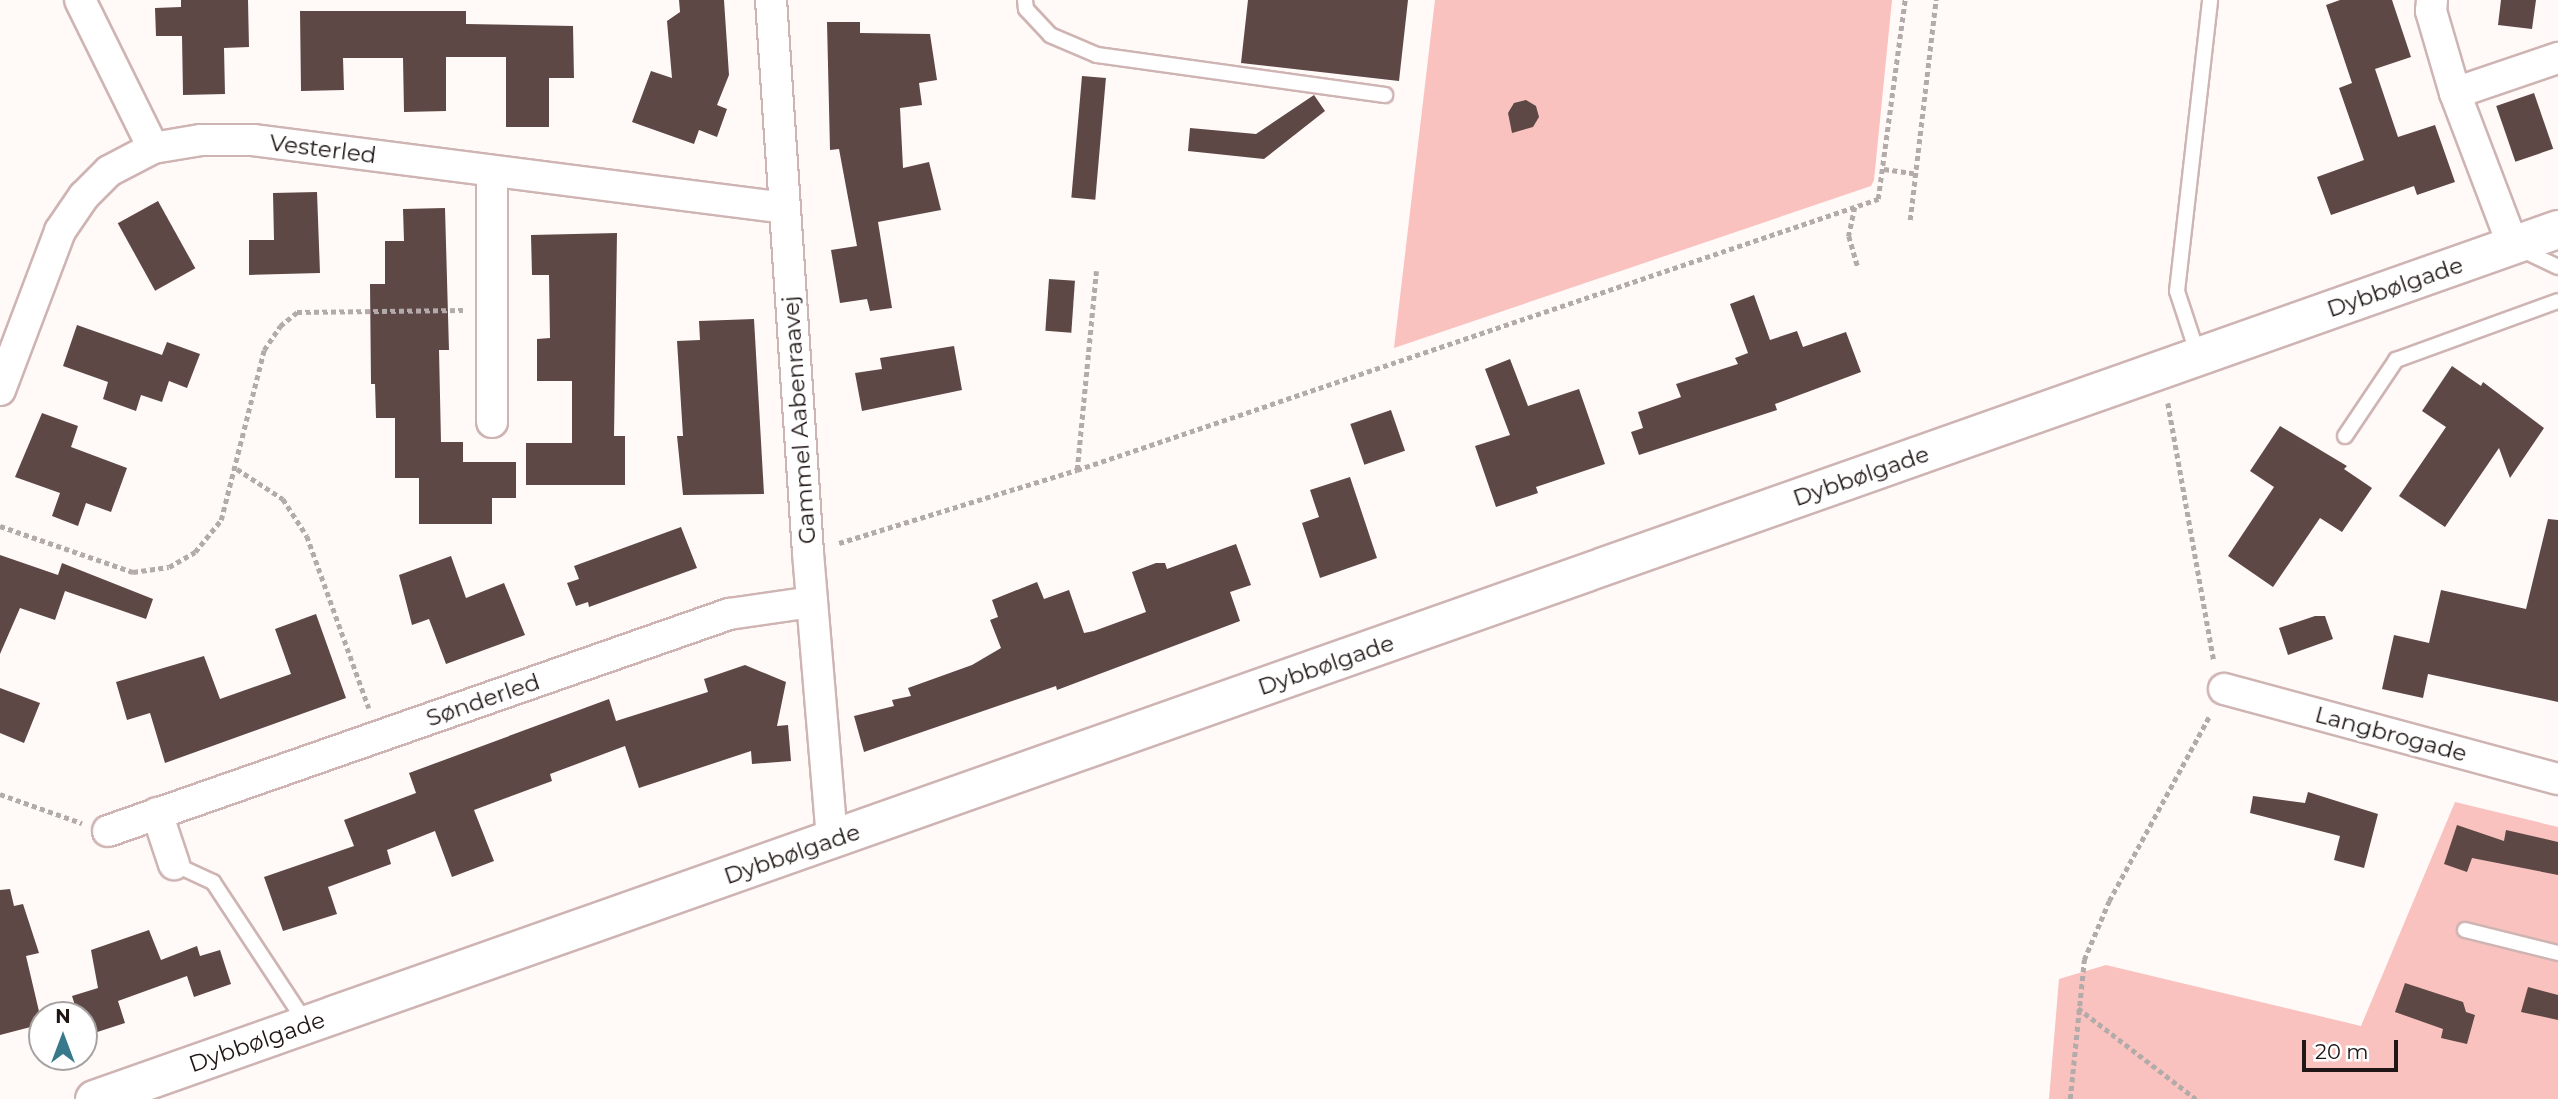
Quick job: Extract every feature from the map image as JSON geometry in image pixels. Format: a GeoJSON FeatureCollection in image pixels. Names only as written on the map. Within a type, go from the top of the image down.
{"type":"FeatureCollection","features":[{"type":"Feature","properties":{"kind":"street"},"geometry":{"type":"LineString","coordinates":[[80,0],[153,148]]}},
{"type":"Feature","properties":{"kind":"street","name":"Gammel Aabenraavej"},"geometry":{"type":"LineString","coordinates":[[771,0],[808,553],[832,840]]}},
{"type":"Feature","properties":{"kind":"street"},"geometry":{"type":"LineString","coordinates":[[2432,0],[2431,11],[2455,93],[2513,246]]}},
{"type":"Feature","properties":{"kind":"street"},"geometry":{"type":"LineString","coordinates":[[2455,93],[2558,58]]}},
{"type":"Feature","properties":{"kind":"street","name":"Vesterled"},"geometry":{"type":"LineString","coordinates":[[0,390],[60,231],[84,196],[109,171],[153,148],[201,140],[253,140],[785,208]]}},
{"type":"Feature","properties":{"kind":"street"},"geometry":{"type":"LineString","coordinates":[[492,171],[492,422]]}},
{"type":"Feature","properties":{"kind":"street","name":"Dybbølgade"},"geometry":{"type":"LineString","coordinates":[[93,1099],[2558,229]]}},
{"type":"Feature","properties":{"kind":"street","name":"Sønderled"},"geometry":{"type":"LineString","coordinates":[[108,831],[729,614],[812,602]]}},
{"type":"Feature","properties":{"kind":"street","name":"Langbrogade"},"geometry":{"type":"LineString","coordinates":[[2224,689],[2558,779]]}},
{"type":"Feature","properties":{"kind":"street"},"geometry":{"type":"LineString","coordinates":[[157,813],[174,864]]}},
{"type":"Feature","properties":{"kind":"lane"},"geometry":{"type":"LineString","coordinates":[[1025,0],[1026,9],[1050,35],[1097,55],[1385,95]]}},
{"type":"Feature","properties":{"kind":"lane"},"geometry":{"type":"LineString","coordinates":[[2198,357],[2177,291],[2210,0]]}},
{"type":"Feature","properties":{"kind":"lane"},"geometry":{"type":"LineString","coordinates":[[2513,246],[2558,267]]}},
{"type":"Feature","properties":{"kind":"lane"},"geometry":{"type":"LineString","coordinates":[[2345,436],[2396,360],[2558,302]]}},
{"type":"Feature","properties":{"kind":"lane"},"geometry":{"type":"LineString","coordinates":[[174,864],[213,882],[307,1024]]}},
{"type":"Feature","properties":{"kind":"lane"},"geometry":{"type":"LineString","coordinates":[[2465,930],[2558,953]]}},
{"type":"Feature","properties":{"kind":"path"},"geometry":{"type":"LineString","coordinates":[[808,553],[1077,470],[1878,199],[1905,0]]}},
{"type":"Feature","properties":{"kind":"path"},"geometry":{"type":"LineString","coordinates":[[1910,220],[1936,0]]}},
{"type":"Feature","properties":{"kind":"path"},"geometry":{"type":"LineString","coordinates":[[1884,169],[1914,173]]}},
{"type":"Feature","properties":{"kind":"path"},"geometry":{"type":"LineString","coordinates":[[1855,206],[1849,236],[1857,267]]}},
{"type":"Feature","properties":{"kind":"path"},"geometry":{"type":"LineString","coordinates":[[1077,470],[1096,271]]}},
{"type":"Feature","properties":{"kind":"path"},"geometry":{"type":"LineString","coordinates":[[0,526],[133,572],[169,567],[195,552],[221,520],[237,469],[264,350],[281,326],[297,312],[492,309]]}},
{"type":"Feature","properties":{"kind":"path"},"geometry":{"type":"LineString","coordinates":[[2070,1099],[2084,960],[2109,901],[2224,689],[2208,646],[2162,370]]}},
{"type":"Feature","properties":{"kind":"path"},"geometry":{"type":"LineString","coordinates":[[237,469],[283,499],[307,536],[379,736]]}},
{"type":"Feature","properties":{"kind":"path"},"geometry":{"type":"LineString","coordinates":[[0,794],[108,831]]}},
{"type":"Feature","properties":{"kind":"path"},"geometry":{"type":"LineString","coordinates":[[2078,1008],[2196,1099]]}},
{"type":"Feature","properties":{"kind":"shaded area"},"geometry":{"type":"Polygon","coordinates":[[[1435,0],[1892,0],[1874,180],[1871,186],[1394,348],[1435,0]]]}},
{"type":"Feature","properties":{"kind":"shaded area"},"geometry":{"type":"Polygon","coordinates":[[[2455,802],[2558,827],[2558,1099],[2049,1099],[2059,979],[2106,965],[2361,1026],[2455,802]]]}},
{"type":"Feature","properties":{"kind":"building"},"geometry":{"type":"Polygon","coordinates":[[[181,0],[248,0],[249,47],[224,48],[225,94],[183,95],[182,36],[156,36],[155,8],[181,7],[181,0]]]}},
{"type":"Feature","properties":{"kind":"building"},"geometry":{"type":"Polygon","coordinates":[[[679,0],[724,0],[729,75],[717,105],[727,109],[717,137],[699,130],[694,144],[632,122],[651,71],[672,78],[667,21],[680,12],[679,0]]]}},
{"type":"Feature","properties":{"kind":"building"},"geometry":{"type":"Polygon","coordinates":[[[1248,0],[1408,0],[1399,81],[1241,63],[1248,0]]]}},
{"type":"Feature","properties":{"kind":"building"},"geometry":{"type":"Polygon","coordinates":[[[2340,0],[2392,0],[2411,57],[2375,69],[2398,137],[2435,125],[2455,182],[2417,195],[2414,186],[2331,215],[2317,177],[2364,160],[2339,88],[2352,83],[2326,5],[2340,0]]]}},
{"type":"Feature","properties":{"kind":"building"},"geometry":{"type":"Polygon","coordinates":[[[2501,0],[2536,0],[2532,29],[2498,25],[2501,0]]]}},
{"type":"Feature","properties":{"kind":"building"},"geometry":{"type":"Polygon","coordinates":[[[300,11],[466,11],[466,24],[573,26],[574,78],[549,78],[549,127],[506,127],[506,57],[446,57],[446,111],[404,112],[403,58],[343,58],[344,90],[301,91],[300,11]]]}},
{"type":"Feature","properties":{"kind":"building"},"geometry":{"type":"Polygon","coordinates":[[[827,22],[860,22],[860,33],[930,34],[937,80],[919,83],[922,105],[900,108],[903,168],[929,162],[941,210],[878,222],[892,308],[870,311],[867,299],[840,303],[831,250],[857,246],[839,149],[830,150],[827,22]]]}},
{"type":"Feature","properties":{"kind":"building"},"geometry":{"type":"Polygon","coordinates":[[[1082,76],[1106,78],[1095,200],[1071,198],[1082,76]]]}},
{"type":"Feature","properties":{"kind":"building"},"geometry":{"type":"Polygon","coordinates":[[[2534,93],[2553,149],[2515,162],[2496,106],[2534,93]]]}},
{"type":"Feature","properties":{"kind":"building"},"geometry":{"type":"Polygon","coordinates":[[[1314,95],[1325,111],[1264,159],[1188,151],[1190,128],[1256,134],[1314,95]]]}},
{"type":"Feature","properties":{"kind":"building"},"geometry":{"type":"Polygon","coordinates":[[[1526,100],[1536,106],[1539,117],[1533,127],[1512,133],[1508,113],[1514,103],[1526,100]]]}},
{"type":"Feature","properties":{"kind":"building"},"geometry":{"type":"Polygon","coordinates":[[[317,192],[320,273],[249,275],[249,240],[274,240],[273,193],[317,192]]]}},
{"type":"Feature","properties":{"kind":"building"},"geometry":{"type":"Polygon","coordinates":[[[158,201],[195,268],[155,291],[118,223],[158,201]]]}},
{"type":"Feature","properties":{"kind":"building"},"geometry":{"type":"Polygon","coordinates":[[[445,208],[449,350],[439,350],[441,442],[463,442],[463,462],[516,462],[516,498],[492,498],[492,524],[419,524],[419,478],[395,478],[395,418],[376,418],[375,384],[371,384],[370,284],[385,284],[385,241],[404,241],[403,209],[445,208]]]}},
{"type":"Feature","properties":{"kind":"building"},"geometry":{"type":"Polygon","coordinates":[[[617,233],[614,436],[625,436],[625,485],[526,485],[526,443],[572,443],[572,381],[537,381],[537,339],[550,338],[549,275],[532,275],[531,235],[617,233]]]}},
{"type":"Feature","properties":{"kind":"building"},"geometry":{"type":"Polygon","coordinates":[[[1049,279],[1075,281],[1071,333],[1045,331],[1049,279]]]}},
{"type":"Feature","properties":{"kind":"building"},"geometry":{"type":"Polygon","coordinates":[[[1754,295],[1770,340],[1797,331],[1803,347],[1846,332],[1861,372],[1775,404],[1777,410],[1639,455],[1631,432],[1643,428],[1638,412],[1681,397],[1676,384],[1738,364],[1735,358],[1748,353],[1730,304],[1754,295]]]}},
{"type":"Feature","properties":{"kind":"building"},"geometry":{"type":"Polygon","coordinates":[[[754,319],[764,494],[683,495],[677,436],[683,436],[677,341],[700,340],[699,321],[754,319]]]}},
{"type":"Feature","properties":{"kind":"building"},"geometry":{"type":"Polygon","coordinates":[[[77,325],[162,355],[167,342],[200,354],[187,388],[169,381],[162,402],[141,395],[136,411],[103,399],[108,382],[63,366],[77,325]]]}},
{"type":"Feature","properties":{"kind":"building"},"geometry":{"type":"Polygon","coordinates":[[[954,346],[962,390],[862,411],[855,373],[882,369],[880,358],[954,346]]]}},
{"type":"Feature","properties":{"kind":"building"},"geometry":{"type":"Polygon","coordinates":[[[1510,359],[1528,406],[1579,389],[1605,464],[1536,487],[1538,493],[1496,507],[1475,446],[1510,435],[1485,369],[1510,359]]]}},
{"type":"Feature","properties":{"kind":"building"},"geometry":{"type":"Polygon","coordinates":[[[2452,366],[2481,386],[2483,382],[2544,428],[2510,478],[2499,448],[2445,527],[2399,496],[2446,427],[2422,411],[2452,366]]]}},
{"type":"Feature","properties":{"kind":"building"},"geometry":{"type":"Polygon","coordinates":[[[1391,410],[1405,451],[1364,465],[1350,424],[1391,410]]]}},
{"type":"Feature","properties":{"kind":"building"},"geometry":{"type":"Polygon","coordinates":[[[42,413],[78,426],[71,447],[127,468],[111,512],[86,503],[78,526],[52,516],[60,493],[15,477],[42,413]]]}},
{"type":"Feature","properties":{"kind":"building"},"geometry":{"type":"Polygon","coordinates":[[[2280,426],[2347,466],[2344,469],[2372,488],[2342,532],[2320,518],[2273,587],[2228,556],[2274,487],[2250,471],[2280,426]]]}},
{"type":"Feature","properties":{"kind":"building"},"geometry":{"type":"Polygon","coordinates":[[[1350,477],[1377,558],[1320,578],[1302,523],[1319,517],[1310,490],[1350,477]]]}},
{"type":"Feature","properties":{"kind":"building"},"geometry":{"type":"Polygon","coordinates":[[[2548,519],[2558,520],[2558,702],[2428,674],[2423,698],[2382,689],[2394,635],[2429,643],[2441,590],[2526,609],[2548,519]]]}},
{"type":"Feature","properties":{"kind":"building"},"geometry":{"type":"Polygon","coordinates":[[[681,527],[697,568],[589,607],[588,602],[576,606],[567,583],[579,579],[574,566],[681,527]]]}},
{"type":"Feature","properties":{"kind":"building"},"geometry":{"type":"Polygon","coordinates":[[[1236,544],[1251,585],[1230,592],[1240,621],[1057,690],[1056,686],[864,752],[854,716],[894,706],[892,700],[911,696],[908,688],[972,665],[1001,648],[990,620],[998,617],[992,600],[1037,582],[1044,599],[1069,590],[1084,633],[1094,631],[1146,612],[1132,572],[1156,563],[1165,563],[1167,569],[1236,544]]]}},
{"type":"Feature","properties":{"kind":"building"},"geometry":{"type":"Polygon","coordinates":[[[0,555],[58,575],[62,563],[153,599],[146,619],[65,591],[55,620],[20,608],[0,654],[0,555]]]}},
{"type":"Feature","properties":{"kind":"building"},"geometry":{"type":"Polygon","coordinates":[[[451,556],[466,598],[504,583],[525,635],[446,664],[429,619],[412,625],[399,575],[451,556]]]}},
{"type":"Feature","properties":{"kind":"building"},"geometry":{"type":"Polygon","coordinates":[[[316,614],[346,698],[165,763],[150,713],[127,720],[116,682],[204,656],[220,699],[291,674],[275,629],[316,614]]]}},
{"type":"Feature","properties":{"kind":"building"},"geometry":{"type":"Polygon","coordinates":[[[2315,616],[2325,616],[2333,639],[2288,655],[2279,628],[2315,616]]]}},
{"type":"Feature","properties":{"kind":"building"},"geometry":{"type":"Polygon","coordinates":[[[745,665],[786,682],[777,726],[788,725],[791,761],[752,764],[751,751],[639,788],[625,746],[550,774],[552,781],[474,810],[494,861],[452,877],[435,831],[387,850],[391,864],[328,887],[337,914],[283,931],[264,877],[354,846],[344,820],[416,793],[409,773],[609,699],[616,721],[708,692],[704,679],[745,665]]]}},
{"type":"Feature","properties":{"kind":"building"},"geometry":{"type":"Polygon","coordinates":[[[0,688],[40,703],[24,743],[0,733],[0,688]]]}},
{"type":"Feature","properties":{"kind":"building"},"geometry":{"type":"Polygon","coordinates":[[[2308,792],[2378,814],[2364,868],[2334,860],[2340,836],[2250,813],[2253,796],[2305,803],[2308,792]]]}},
{"type":"Feature","properties":{"kind":"building"},"geometry":{"type":"Polygon","coordinates":[[[2457,825],[2504,841],[2506,830],[2558,842],[2558,875],[2472,858],[2467,872],[2444,864],[2457,825]]]}},
{"type":"Feature","properties":{"kind":"building"},"geometry":{"type":"Polygon","coordinates":[[[10,889],[14,906],[23,904],[39,953],[26,956],[37,1001],[28,1001],[28,1028],[0,1035],[0,890],[10,889]]]}},
{"type":"Feature","properties":{"kind":"building"},"geometry":{"type":"Polygon","coordinates":[[[149,930],[161,960],[197,946],[200,956],[220,950],[231,984],[194,997],[187,976],[118,1001],[125,1023],[98,1032],[98,1001],[74,1001],[72,996],[98,988],[91,950],[149,930]]]}},
{"type":"Feature","properties":{"kind":"building"},"geometry":{"type":"Polygon","coordinates":[[[2405,983],[2463,1002],[2466,1012],[2475,1015],[2467,1044],[2441,1038],[2443,1029],[2395,1012],[2405,983]]]}},
{"type":"Feature","properties":{"kind":"building"},"geometry":{"type":"Polygon","coordinates":[[[2528,987],[2558,995],[2558,1020],[2521,1012],[2528,987]]]}}]}
